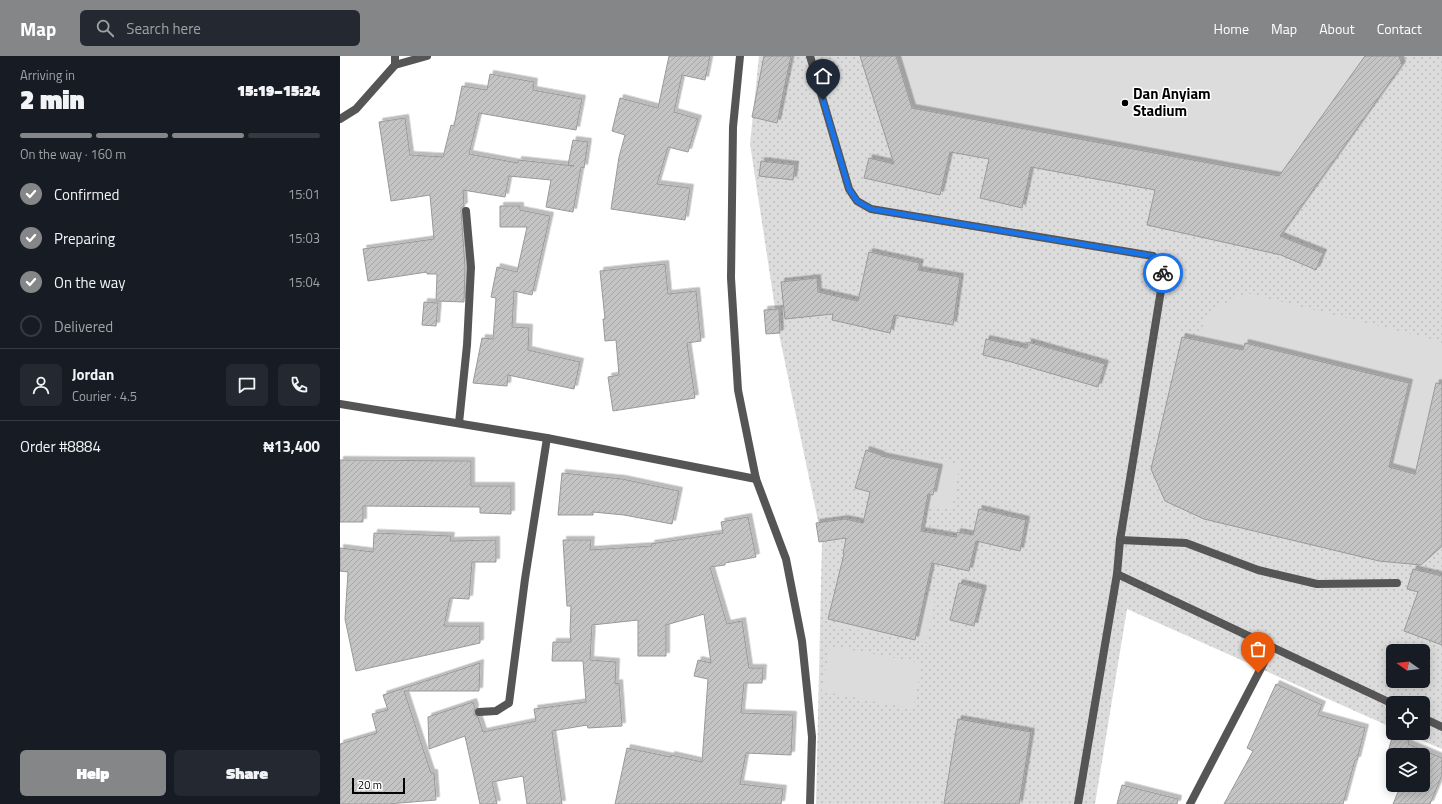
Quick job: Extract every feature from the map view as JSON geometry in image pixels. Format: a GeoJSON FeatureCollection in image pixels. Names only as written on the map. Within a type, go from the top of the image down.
{"type":"FeatureCollection","features":[{"type":"Feature","properties":{"kind":"street"},"geometry":{"type":"LineString","coordinates":[[340,119],[356,110],[395,60],[427,56]]}},
{"type":"Feature","properties":{"kind":"street"},"geometry":{"type":"LineString","coordinates":[[740,56],[733,127],[731,278],[738,390],[756,479],[786,559],[802,641],[812,737],[810,804]]}},
{"type":"Feature","properties":{"kind":"street"},"geometry":{"type":"LineString","coordinates":[[810,56],[849,189],[857,201],[871,209],[1153,256],[1161,263],[1164,272],[1120,540],[1117,574],[1078,804]]}},
{"type":"Feature","properties":{"kind":"street"},"geometry":{"type":"LineString","coordinates":[[459,423],[467,345],[471,267],[466,210]]}},
{"type":"Feature","properties":{"kind":"street"},"geometry":{"type":"LineString","coordinates":[[340,404],[547,438],[756,479]]}},
{"type":"Feature","properties":{"kind":"street"},"geometry":{"type":"LineString","coordinates":[[478,712],[496,712],[509,703],[525,579],[547,438]]}},
{"type":"Feature","properties":{"kind":"street"},"geometry":{"type":"LineString","coordinates":[[1120,540],[1186,543],[1258,570],[1317,584],[1397,583]]}},
{"type":"Feature","properties":{"kind":"street"},"geometry":{"type":"LineString","coordinates":[[1117,574],[1386,701]]}},
{"type":"Feature","properties":{"kind":"street"},"geometry":{"type":"LineString","coordinates":[[1190,804],[1272,646]]}},
{"type":"Feature","properties":{"kind":"street"},"geometry":{"type":"LineString","coordinates":[[1430,721],[1442,727]]}},
{"type":"Feature","properties":{"kind":"shaded area"},"geometry":{"type":"Polygon","coordinates":[[[759,56],[1442,56],[1442,749],[1421,740],[1430,740],[1430,696],[1386,696],[1386,725],[1127,609],[1095,804],[816,804],[822,540],[779,334],[750,144],[759,56]]]}},
{"type":"Feature","properties":{"kind":"shaded area","name":"Dan Anyiam Stadium"},"geometry":{"type":"Polygon","coordinates":[[[860,56],[1399,56],[1402,65],[1294,216],[886,140],[860,56]]]}},
{"type":"Feature","properties":{"kind":"shaded area"},"geometry":{"type":"Polygon","coordinates":[[[1246,293],[1439,341],[1442,344],[1442,546],[1204,519],[1165,501],[1151,469],[1182,337],[1196,340],[1211,310],[1246,293]]]}},
{"type":"Feature","properties":{"kind":"shaded area"},"geometry":{"type":"Polygon","coordinates":[[[869,447],[960,464],[952,510],[860,493],[869,447]]]}},
{"type":"Feature","properties":{"kind":"shaded area"},"geometry":{"type":"Polygon","coordinates":[[[844,580],[935,597],[927,642],[835,626],[844,580]]]}},
{"type":"Feature","properties":{"kind":"shaded area"},"geometry":{"type":"Polygon","coordinates":[[[830,646],[922,663],[913,709],[822,691],[830,646]]]}},
{"type":"Feature","properties":{"kind":"building"},"geometry":{"type":"Polygon","coordinates":[[[669,56],[710,56],[705,80],[682,75],[674,112],[698,119],[688,152],[668,147],[657,184],[690,188],[685,220],[611,209],[619,157],[625,135],[612,131],[620,98],[658,108],[669,56]]]}},
{"type":"Feature","properties":{"kind":"building"},"geometry":{"type":"Polygon","coordinates":[[[764,56],[791,56],[777,123],[752,117],[764,56]]]}},
{"type":"Feature","properties":{"kind":"building"},"geometry":{"type":"Polygon","coordinates":[[[860,56],[896,56],[912,108],[1279,176],[1365,56],[1399,56],[1402,65],[1280,236],[1323,253],[1316,270],[1281,255],[1147,225],[1155,190],[1031,167],[1022,208],[980,198],[989,159],[950,152],[940,195],[864,178],[869,158],[894,164],[860,56]]]}},
{"type":"Feature","properties":{"kind":"building"},"geometry":{"type":"Polygon","coordinates":[[[490,74],[534,82],[533,90],[582,99],[576,130],[479,113],[469,154],[518,163],[518,160],[574,166],[568,165],[573,140],[588,142],[584,168],[581,167],[573,212],[546,207],[551,180],[509,176],[505,197],[463,190],[464,206],[461,208],[461,211],[465,267],[464,302],[436,301],[437,274],[427,274],[427,272],[368,281],[363,249],[434,239],[430,195],[391,201],[379,122],[405,118],[410,155],[443,157],[451,125],[454,126],[462,86],[487,90],[490,74]]]}},
{"type":"Feature","properties":{"kind":"building"},"geometry":{"type":"Polygon","coordinates":[[[761,161],[795,165],[793,180],[759,176],[761,161]]]}},
{"type":"Feature","properties":{"kind":"building"},"geometry":{"type":"Polygon","coordinates":[[[500,206],[520,206],[520,210],[550,216],[532,295],[514,291],[512,327],[529,328],[528,350],[580,362],[574,389],[508,375],[507,386],[473,383],[482,338],[493,339],[496,298],[491,297],[497,267],[517,272],[527,227],[500,227],[500,206]]]}},
{"type":"Feature","properties":{"kind":"building"},"geometry":{"type":"Polygon","coordinates":[[[869,252],[920,263],[918,270],[960,277],[953,325],[894,315],[890,333],[832,320],[833,314],[785,319],[781,282],[817,278],[818,292],[858,301],[869,252]]]}},
{"type":"Feature","properties":{"kind":"building"},"geometry":{"type":"Polygon","coordinates":[[[665,264],[668,294],[696,291],[701,341],[687,343],[695,398],[613,411],[608,377],[619,375],[616,340],[605,341],[603,319],[605,319],[600,271],[665,264]]]}},
{"type":"Feature","properties":{"kind":"building"},"geometry":{"type":"Polygon","coordinates":[[[424,302],[438,303],[436,326],[422,325],[424,302]]]}},
{"type":"Feature","properties":{"kind":"building"},"geometry":{"type":"Polygon","coordinates":[[[779,309],[780,333],[766,334],[764,310],[779,309]]]}},
{"type":"Feature","properties":{"kind":"building"},"geometry":{"type":"Polygon","coordinates":[[[1182,337],[1243,350],[1245,343],[1409,383],[1389,467],[1415,474],[1436,383],[1442,384],[1442,546],[1421,565],[1379,561],[1204,519],[1165,501],[1151,469],[1182,337]]]}},
{"type":"Feature","properties":{"kind":"building"},"geometry":{"type":"Polygon","coordinates":[[[986,339],[1027,348],[1028,342],[1105,364],[1098,387],[983,355],[986,339]]]}},
{"type":"Feature","properties":{"kind":"building"},"geometry":{"type":"Polygon","coordinates":[[[866,450],[881,456],[939,468],[933,495],[928,494],[921,531],[956,537],[957,532],[973,535],[979,509],[1026,520],[1020,551],[976,541],[969,571],[932,563],[915,640],[828,619],[844,554],[846,538],[819,542],[816,523],[845,519],[863,523],[870,492],[855,488],[866,450]]]}},
{"type":"Feature","properties":{"kind":"building"},"geometry":{"type":"Polygon","coordinates":[[[340,460],[471,461],[471,486],[511,486],[511,514],[480,513],[480,507],[363,506],[363,522],[340,522],[340,460]]]}},
{"type":"Feature","properties":{"kind":"building"},"geometry":{"type":"Polygon","coordinates":[[[562,473],[622,479],[679,491],[672,524],[624,515],[593,512],[593,515],[558,515],[562,473]]]}},
{"type":"Feature","properties":{"kind":"building"},"geometry":{"type":"Polygon","coordinates":[[[748,517],[756,557],[725,563],[725,565],[710,567],[727,624],[742,621],[749,668],[763,668],[762,683],[744,683],[741,713],[793,715],[791,755],[746,753],[740,784],[783,789],[781,804],[615,804],[627,748],[702,762],[708,679],[694,676],[698,660],[711,663],[704,614],[666,625],[666,656],[638,656],[638,620],[592,625],[590,660],[616,662],[615,684],[619,683],[622,726],[588,728],[587,725],[552,731],[562,804],[527,804],[523,776],[492,782],[497,804],[480,804],[465,736],[429,749],[428,717],[473,702],[475,708],[474,715],[478,717],[483,732],[536,721],[534,709],[586,702],[583,661],[552,661],[553,642],[571,642],[571,606],[567,606],[563,540],[591,540],[590,550],[652,546],[651,544],[723,533],[721,522],[748,517]]]}},
{"type":"Feature","properties":{"kind":"building"},"geometry":{"type":"Polygon","coordinates":[[[374,533],[451,536],[450,541],[496,540],[496,562],[472,562],[469,599],[450,598],[444,626],[480,626],[480,643],[356,671],[345,619],[348,572],[340,571],[340,548],[373,552],[374,533]]]}},
{"type":"Feature","properties":{"kind":"building"},"geometry":{"type":"Polygon","coordinates":[[[1413,569],[1442,576],[1442,645],[1404,631],[1418,592],[1407,589],[1413,569]]]}},
{"type":"Feature","properties":{"kind":"building"},"geometry":{"type":"Polygon","coordinates":[[[959,583],[983,589],[974,626],[950,620],[959,583]]]}},
{"type":"Feature","properties":{"kind":"building"},"geometry":{"type":"Polygon","coordinates":[[[480,663],[479,691],[404,691],[431,773],[434,773],[436,800],[388,804],[340,804],[340,744],[377,733],[372,714],[388,710],[383,695],[480,663]]]}},
{"type":"Feature","properties":{"kind":"building"},"geometry":{"type":"Polygon","coordinates":[[[1276,684],[1322,705],[1318,715],[1365,728],[1357,760],[1355,760],[1343,804],[1224,804],[1253,751],[1247,748],[1276,684]]]}},
{"type":"Feature","properties":{"kind":"building"},"geometry":{"type":"Polygon","coordinates":[[[958,719],[1031,732],[1019,804],[944,804],[958,719]]]}},
{"type":"Feature","properties":{"kind":"building"},"geometry":{"type":"Polygon","coordinates":[[[1392,740],[1409,740],[1408,744],[1418,748],[1389,748],[1392,740]]]}},
{"type":"Feature","properties":{"kind":"building"},"geometry":{"type":"Polygon","coordinates":[[[1430,753],[1442,758],[1442,775],[1430,804],[1393,804],[1398,792],[1430,792],[1430,753]]]}},
{"type":"Feature","properties":{"kind":"building"},"geometry":{"type":"Polygon","coordinates":[[[1122,785],[1178,799],[1177,804],[1117,804],[1122,785]]]}},
{"type":"Feature","properties":{"kind":"way so far"},"geometry":{"type":"LineString","coordinates":[[1163,273],[1120,540],[1117,574],[1272,646],[1258,673]]}},
{"type":"Feature","properties":{"kind":"place","name":"Dan Anyiam Stadium"},"geometry":{"type":"Point","coordinates":[1125,103]}},
{"type":"Feature","properties":{"kind":"route"},"geometry":{"type":"LineString","coordinates":[[823,100],[849,189],[857,201],[871,209],[1153,256],[1161,263],[1163,273]]}}]}
